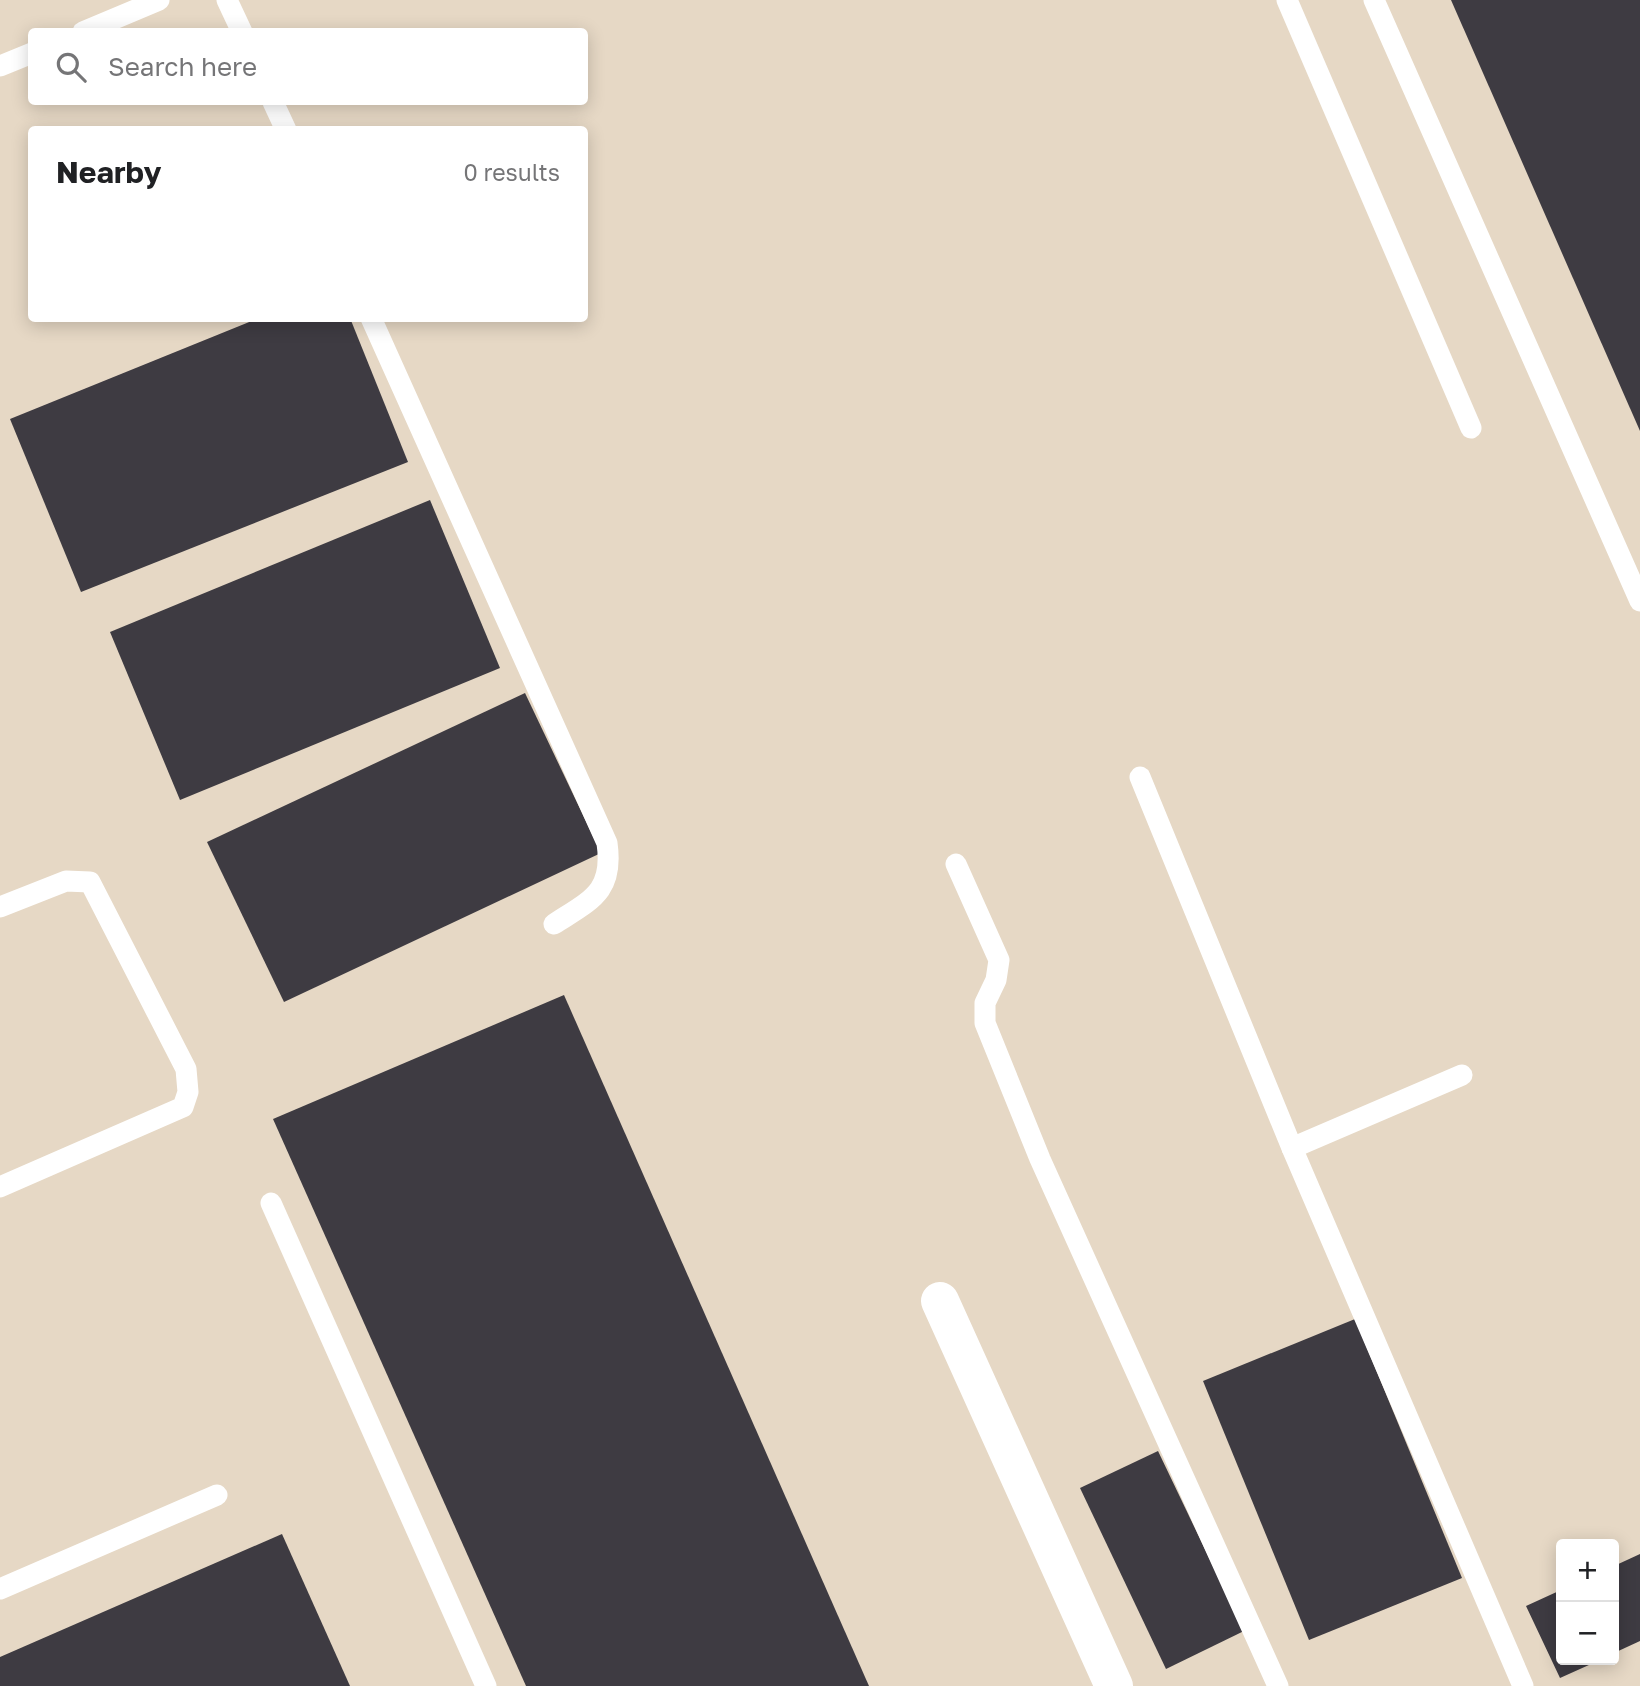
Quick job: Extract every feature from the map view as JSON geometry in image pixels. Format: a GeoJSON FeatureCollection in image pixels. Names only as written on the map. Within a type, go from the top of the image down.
{"type":"FeatureCollection","features":[{"type":"Feature","properties":{"kind":"street"},"geometry":{"type":"LineString","coordinates":[[940,1301],[1114,1686]]}},
{"type":"Feature","properties":{"kind":"lane"},"geometry":{"type":"LineString","coordinates":[[92,28],[159,0]]}},
{"type":"Feature","properties":{"kind":"lane"},"geometry":{"type":"LineString","coordinates":[[227,0],[240,28]]}},
{"type":"Feature","properties":{"kind":"lane"},"geometry":{"type":"LineString","coordinates":[[1287,0],[1471,428]]}},
{"type":"Feature","properties":{"kind":"lane"},"geometry":{"type":"LineString","coordinates":[[1374,0],[1640,601]]}},
{"type":"Feature","properties":{"kind":"lane"},"geometry":{"type":"LineString","coordinates":[[0,66],[28,55]]}},
{"type":"Feature","properties":{"kind":"lane"},"geometry":{"type":"LineString","coordinates":[[274,105],[284,126]]}},
{"type":"Feature","properties":{"kind":"lane"},"geometry":{"type":"LineString","coordinates":[[373,322],[607,843],[610,864],[606,882],[596,896],[554,924]]}},
{"type":"Feature","properties":{"kind":"lane"},"geometry":{"type":"LineString","coordinates":[[1140,777],[1292,1148],[1523,1686]]}},
{"type":"Feature","properties":{"kind":"lane"},"geometry":{"type":"LineString","coordinates":[[956,864],[999,960],[996,980],[985,1003],[985,1023],[1040,1159],[1278,1686]]}},
{"type":"Feature","properties":{"kind":"lane"},"geometry":{"type":"LineString","coordinates":[[0,907],[66,881],[90,882],[186,1069],[188,1092],[183,1107],[0,1187]]}},
{"type":"Feature","properties":{"kind":"lane"},"geometry":{"type":"LineString","coordinates":[[1292,1148],[1462,1075]]}},
{"type":"Feature","properties":{"kind":"lane"},"geometry":{"type":"LineString","coordinates":[[271,1203],[486,1686]]}},
{"type":"Feature","properties":{"kind":"lane"},"geometry":{"type":"LineString","coordinates":[[0,1589],[217,1495]]}},
{"type":"Feature","properties":{"kind":"shaded area"},"geometry":{"type":"Polygon","coordinates":[[[0,0],[1640,0],[1640,1686],[0,1686],[0,0]]]}},
{"type":"Feature","properties":{"kind":"building"},"geometry":{"type":"Polygon","coordinates":[[[1451,0],[1640,0],[1640,431],[1451,0]]]}},
{"type":"Feature","properties":{"kind":"building"},"geometry":{"type":"Polygon","coordinates":[[[249,322],[352,322],[408,462],[81,592],[10,419],[249,322]]]}},
{"type":"Feature","properties":{"kind":"building"},"geometry":{"type":"Polygon","coordinates":[[[430,500],[500,668],[180,800],[110,632],[430,500]]]}},
{"type":"Feature","properties":{"kind":"building"},"geometry":{"type":"Polygon","coordinates":[[[525,693],[601,853],[284,1002],[207,842],[525,693]]]}},
{"type":"Feature","properties":{"kind":"building"},"geometry":{"type":"Polygon","coordinates":[[[564,995],[869,1686],[526,1686],[273,1119],[564,995]]]}},
{"type":"Feature","properties":{"kind":"building"},"geometry":{"type":"Polygon","coordinates":[[[1355,1319],[1462,1578],[1309,1640],[1203,1381],[1355,1319]]]}},
{"type":"Feature","properties":{"kind":"building"},"geometry":{"type":"Polygon","coordinates":[[[1158,1451],[1244,1631],[1166,1669],[1080,1488],[1158,1451]]]}},
{"type":"Feature","properties":{"kind":"building"},"geometry":{"type":"Polygon","coordinates":[[[282,1534],[350,1686],[0,1686],[0,1657],[282,1534]]]}},
{"type":"Feature","properties":{"kind":"building"},"geometry":{"type":"Polygon","coordinates":[[[1640,1554],[1640,1641],[1619,1651],[1619,1602],[1619,1564],[1640,1554]]]}},
{"type":"Feature","properties":{"kind":"building"},"geometry":{"type":"Polygon","coordinates":[[[1556,1592],[1556,1665],[1589,1665],[1560,1678],[1526,1606],[1556,1592]]]}}]}
